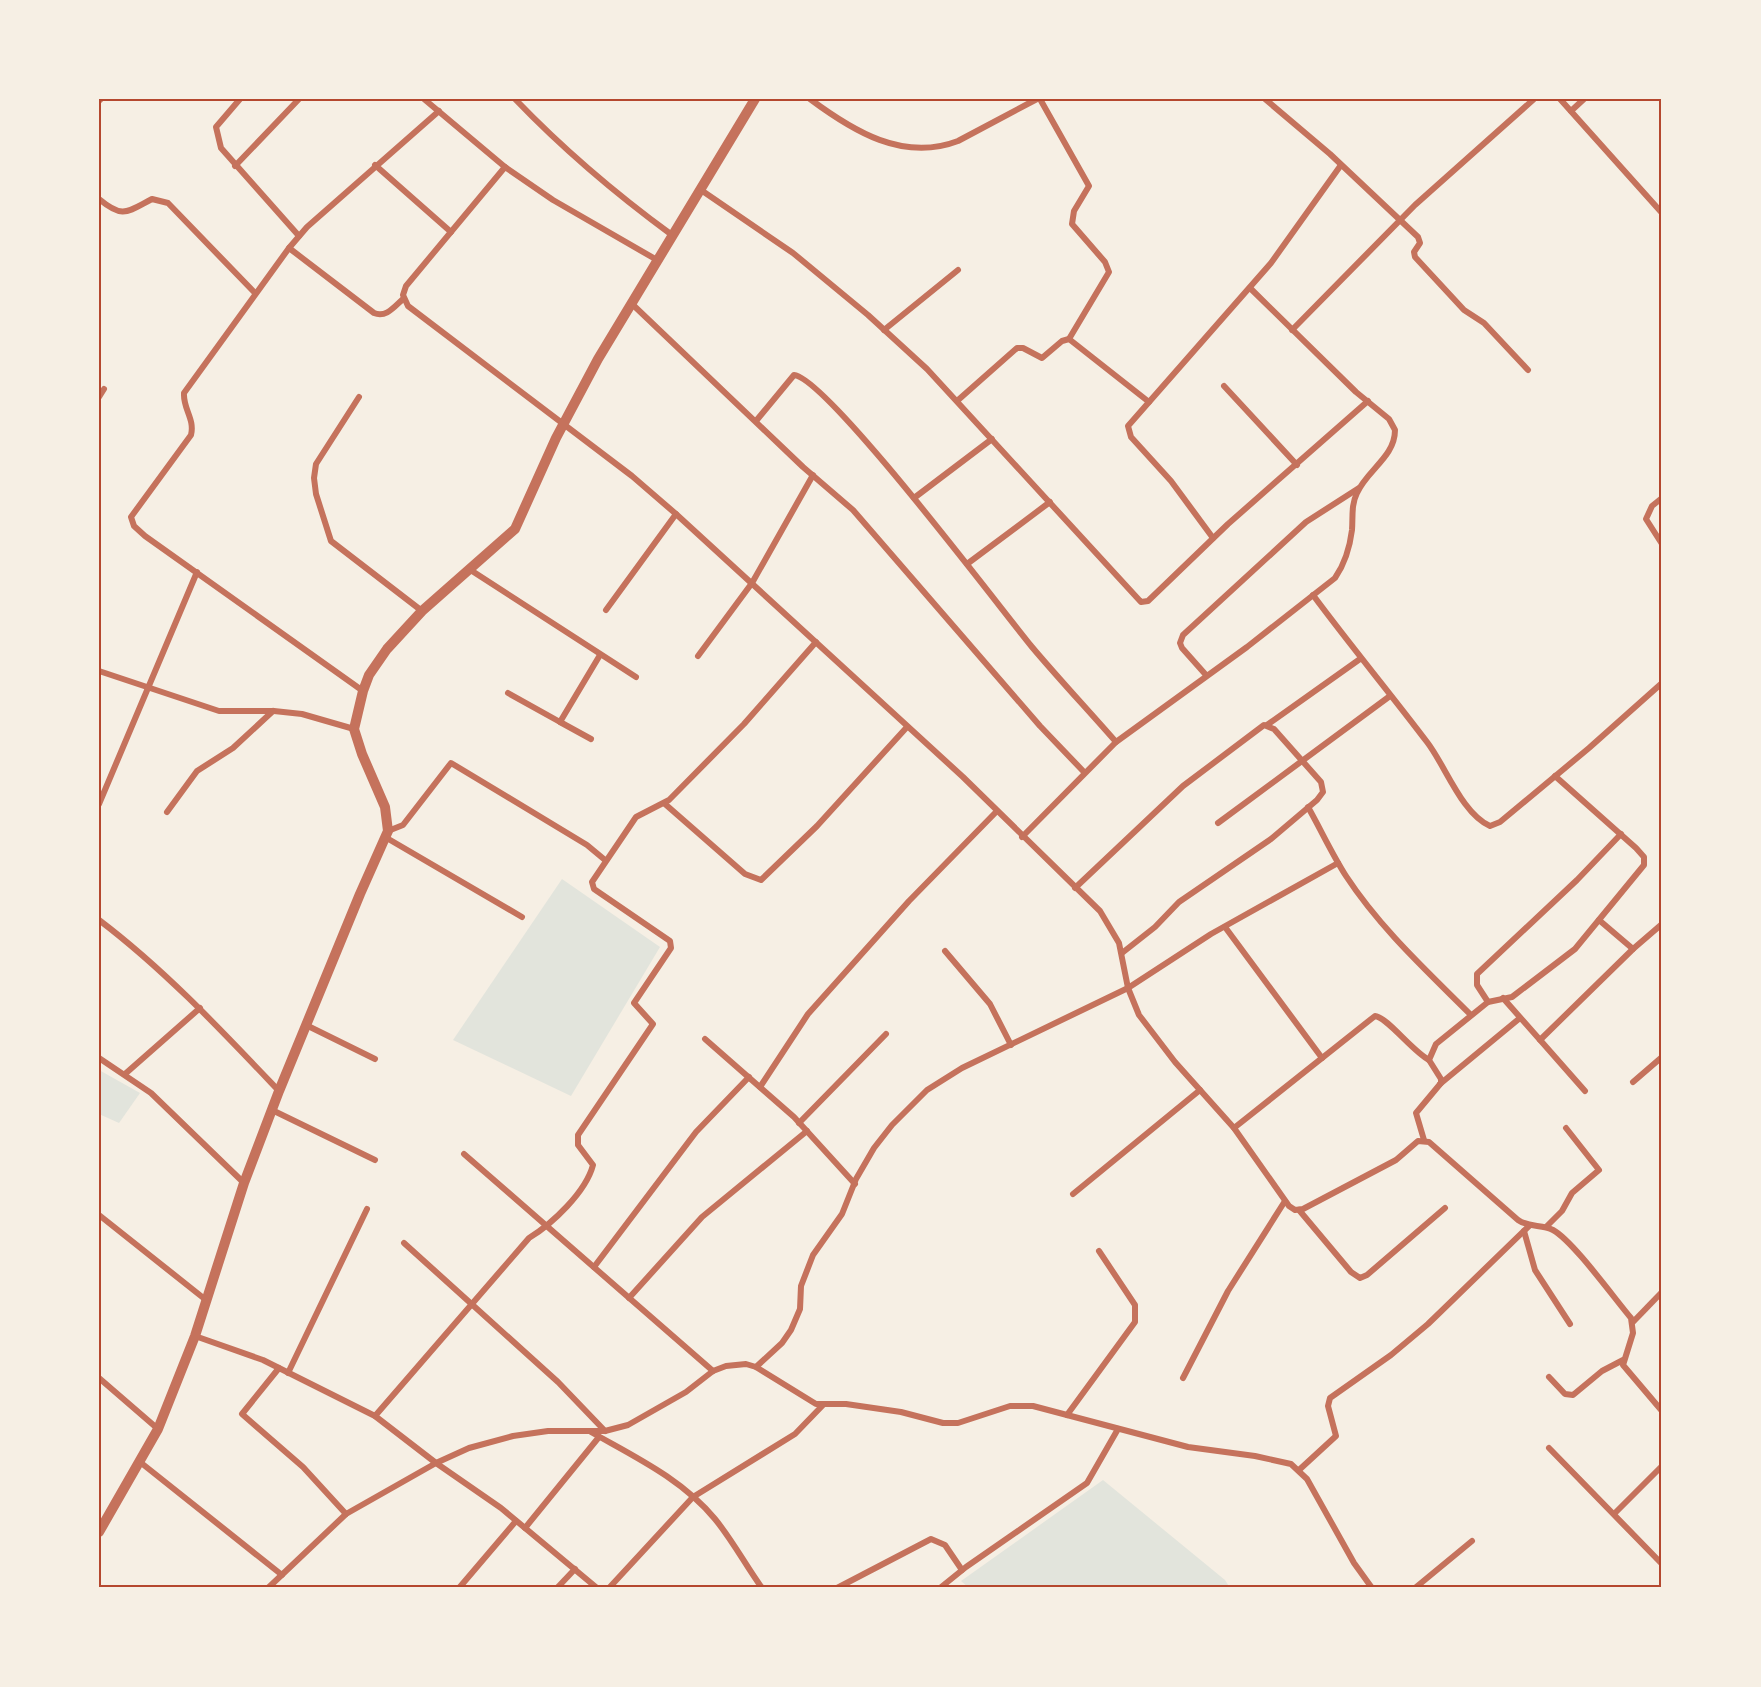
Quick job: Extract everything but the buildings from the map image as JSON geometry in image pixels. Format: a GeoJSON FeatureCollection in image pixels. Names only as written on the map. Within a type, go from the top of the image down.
{"type":"FeatureCollection","features":[{"type":"Feature","properties":{"kind":"street"},"geometry":{"type":"LineString","coordinates":[[240,99],[216,127],[221,148],[299,236]]}},
{"type":"Feature","properties":{"kind":"street"},"geometry":{"type":"LineString","coordinates":[[235,166],[299,99]]}},
{"type":"Feature","properties":{"kind":"street"},"geometry":{"type":"LineString","coordinates":[[424,99],[505,167],[553,200],[657,260]]}},
{"type":"Feature","properties":{"kind":"street"},"geometry":{"type":"LineString","coordinates":[[515,99],[570,153],[633,206],[672,235]]}},
{"type":"Feature","properties":{"kind":"street"},"geometry":{"type":"LineString","coordinates":[[99,1532],[158,1429],[195,1336],[244,1183],[279,1091],[387,834],[385,807],[354,729],[369,675],[387,649],[422,611],[515,529],[564,423],[631,303],[702,190],[755,99]]}},
{"type":"Feature","properties":{"kind":"street"},"geometry":{"type":"LineString","coordinates":[[810,99],[837,119],[871,138],[915,148],[948,145],[1038,99],[1089,186],[1074,211],[1072,224],[1105,262],[1108,272],[1069,339],[1062,341],[1042,358],[1023,348],[1017,348],[957,401]]}},
{"type":"Feature","properties":{"kind":"street"},"geometry":{"type":"LineString","coordinates":[[1265,99],[1400,219],[1420,240],[1414,252],[1415,257],[1464,310],[1484,323],[1528,370]]}},
{"type":"Feature","properties":{"kind":"street"},"geometry":{"type":"LineString","coordinates":[[1292,330],[1400,219],[1534,99]]}},
{"type":"Feature","properties":{"kind":"street"},"geometry":{"type":"LineString","coordinates":[[1560,99],[1662,213]]}},
{"type":"Feature","properties":{"kind":"street"},"geometry":{"type":"LineString","coordinates":[[1572,111],[1584,99]]}},
{"type":"Feature","properties":{"kind":"street"},"geometry":{"type":"LineString","coordinates":[[363,691],[134,526],[131,517],[191,435],[193,425],[183,402],[184,393],[289,248],[375,165],[439,111]]}},
{"type":"Feature","properties":{"kind":"street"},"geometry":{"type":"LineString","coordinates":[[375,165],[452,232]]}},
{"type":"Feature","properties":{"kind":"street"},"geometry":{"type":"LineString","coordinates":[[1213,538],[1189,503],[1129,433],[1130,423],[1250,288],[1341,165]]}},
{"type":"Feature","properties":{"kind":"street"},"geometry":{"type":"LineString","coordinates":[[505,167],[406,286],[404,299],[408,306],[564,423],[676,514],[997,811],[1076,888],[1107,920],[1122,953],[1128,988],[1138,1015],[1234,1128],[1285,1201],[1292,1208],[1299,1210],[1351,1272],[1360,1278],[1367,1275],[1446,1208]]}},
{"type":"Feature","properties":{"kind":"street"},"geometry":{"type":"LineString","coordinates":[[702,190],[793,253],[927,369],[1141,602],[1148,601],[1213,538],[1368,401]]}},
{"type":"Feature","properties":{"kind":"street"},"geometry":{"type":"LineString","coordinates":[[99,199],[118,212],[126,213],[152,199],[168,203],[255,293]]}},
{"type":"Feature","properties":{"kind":"street"},"geometry":{"type":"LineString","coordinates":[[289,248],[374,313],[386,314],[404,299]]}},
{"type":"Feature","properties":{"kind":"street"},"geometry":{"type":"LineString","coordinates":[[884,330],[958,270]]}},
{"type":"Feature","properties":{"kind":"street"},"geometry":{"type":"LineString","coordinates":[[1022,837],[1116,742],[1313,596],[1340,570],[1352,532],[1353,508],[1360,488],[1392,446],[1395,434],[1389,419],[1250,288]]}},
{"type":"Feature","properties":{"kind":"street"},"geometry":{"type":"LineString","coordinates":[[631,303],[874,532],[1040,726],[1084,772]]}},
{"type":"Feature","properties":{"kind":"street"},"geometry":{"type":"LineString","coordinates":[[1069,339],[1149,402]]}},
{"type":"Feature","properties":{"kind":"street"},"geometry":{"type":"LineString","coordinates":[[756,421],[790,377],[794,375],[801,377],[837,411],[914,498],[1033,648],[1116,742]]}},
{"type":"Feature","properties":{"kind":"street"},"geometry":{"type":"LineString","coordinates":[[1224,386],[1297,465]]}},
{"type":"Feature","properties":{"kind":"street"},"geometry":{"type":"LineString","coordinates":[[99,397],[104,390]]}},
{"type":"Feature","properties":{"kind":"street"},"geometry":{"type":"LineString","coordinates":[[359,397],[316,464],[314,478],[316,494],[331,541],[422,611]]}},
{"type":"Feature","properties":{"kind":"street"},"geometry":{"type":"LineString","coordinates":[[914,498],[992,439]]}},
{"type":"Feature","properties":{"kind":"street"},"geometry":{"type":"LineString","coordinates":[[698,656],[752,583],[813,475]]}},
{"type":"Feature","properties":{"kind":"street"},"geometry":{"type":"LineString","coordinates":[[1206,675],[1182,648],[1180,643],[1183,635],[1306,522],[1360,488]]}},
{"type":"Feature","properties":{"kind":"street"},"geometry":{"type":"LineString","coordinates":[[1662,498],[1652,506],[1646,519],[1662,544]]}},
{"type":"Feature","properties":{"kind":"street"},"geometry":{"type":"LineString","coordinates":[[967,564],[1050,502]]}},
{"type":"Feature","properties":{"kind":"street"},"geometry":{"type":"LineString","coordinates":[[606,610],[676,514]]}},
{"type":"Feature","properties":{"kind":"street"},"geometry":{"type":"LineString","coordinates":[[469,569],[636,677]]}},
{"type":"Feature","properties":{"kind":"street"},"geometry":{"type":"LineString","coordinates":[[99,804],[197,572]]}},
{"type":"Feature","properties":{"kind":"street"},"geometry":{"type":"LineString","coordinates":[[1313,596],[1427,742],[1455,789],[1485,824],[1494,826],[1662,683]]}},
{"type":"Feature","properties":{"kind":"street"},"geometry":{"type":"LineString","coordinates":[[375,1416],[529,1238],[549,1226],[590,1176],[593,1164],[578,1144],[578,1135],[654,1024],[634,1003],[671,948],[670,941],[594,889],[592,882],[636,817],[665,804],[744,724],[816,642]]}},
{"type":"Feature","properties":{"kind":"street"},"geometry":{"type":"LineString","coordinates":[[560,722],[600,655]]}},
{"type":"Feature","properties":{"kind":"street"},"geometry":{"type":"LineString","coordinates":[[1076,888],[1183,786],[1360,659]]}},
{"type":"Feature","properties":{"kind":"street"},"geometry":{"type":"LineString","coordinates":[[99,671],[147,689],[219,711],[274,711],[302,714],[354,729]]}},
{"type":"Feature","properties":{"kind":"street"},"geometry":{"type":"LineString","coordinates":[[508,693],[591,739]]}},
{"type":"Feature","properties":{"kind":"street"},"geometry":{"type":"LineString","coordinates":[[1218,824],[1390,696]]}},
{"type":"Feature","properties":{"kind":"street"},"geometry":{"type":"LineString","coordinates":[[167,812],[197,771],[233,748],[274,711]]}},
{"type":"Feature","properties":{"kind":"street"},"geometry":{"type":"LineString","coordinates":[[1122,953],[1155,927],[1179,902],[1270,839],[1322,794],[1323,788],[1303,762],[1274,729],[1267,725]]}},
{"type":"Feature","properties":{"kind":"street"},"geometry":{"type":"LineString","coordinates":[[665,804],[745,874],[761,880],[817,826],[907,727]]}},
{"type":"Feature","properties":{"kind":"street"},"geometry":{"type":"LineString","coordinates":[[387,834],[403,825],[451,763],[587,845],[605,860]]}},
{"type":"Feature","properties":{"kind":"street"},"geometry":{"type":"LineString","coordinates":[[1430,1060],[1436,1044],[1488,1002],[1518,993],[1575,949],[1644,864],[1642,854],[1555,776]]}},
{"type":"Feature","properties":{"kind":"street"},"geometry":{"type":"LineString","coordinates":[[1308,807],[1338,863],[1365,901],[1416,962],[1472,1015]]}},
{"type":"Feature","properties":{"kind":"street"},"geometry":{"type":"LineString","coordinates":[[760,1087],[808,1014],[909,901],[997,811]]}},
{"type":"Feature","properties":{"kind":"street"},"geometry":{"type":"LineString","coordinates":[[387,834],[522,917]]}},
{"type":"Feature","properties":{"kind":"street"},"geometry":{"type":"LineString","coordinates":[[1488,1002],[1477,985],[1477,974],[1577,880],[1621,834]]}},
{"type":"Feature","properties":{"kind":"street"},"geometry":{"type":"LineString","coordinates":[[756,1367],[782,1343],[791,1329],[800,1309],[806,1270],[817,1248],[842,1214],[874,1148],[892,1125],[927,1090],[962,1068],[1128,988],[1225,927],[1338,863]]}},
{"type":"Feature","properties":{"kind":"street"},"geometry":{"type":"LineString","coordinates":[[99,920],[132,944],[200,1008],[279,1091]]}},
{"type":"Feature","properties":{"kind":"street"},"geometry":{"type":"LineString","coordinates":[[1599,920],[1633,949]]}},
{"type":"Feature","properties":{"kind":"street"},"geometry":{"type":"LineString","coordinates":[[1540,1040],[1633,949],[1662,924]]}},
{"type":"Feature","properties":{"kind":"street"},"geometry":{"type":"LineString","coordinates":[[1225,927],[1322,1058]]}},
{"type":"Feature","properties":{"kind":"street"},"geometry":{"type":"LineString","coordinates":[[945,951],[994,1010],[1011,1045]]}},
{"type":"Feature","properties":{"kind":"street"},"geometry":{"type":"LineString","coordinates":[[1503,998],[1585,1091]]}},
{"type":"Feature","properties":{"kind":"street"},"geometry":{"type":"LineString","coordinates":[[125,1074],[200,1008]]}},
{"type":"Feature","properties":{"kind":"street"},"geometry":{"type":"LineString","coordinates":[[1234,1128],[1378,1015],[1416,1052],[1430,1060],[1441,1079],[1440,1084]]}},
{"type":"Feature","properties":{"kind":"street"},"geometry":{"type":"LineString","coordinates":[[1521,1018],[1440,1084],[1416,1113],[1424,1140],[1448,1157],[1526,1229],[1535,1270],[1570,1324]]}},
{"type":"Feature","properties":{"kind":"street"},"geometry":{"type":"LineString","coordinates":[[306,1025],[375,1059]]}},
{"type":"Feature","properties":{"kind":"street"},"geometry":{"type":"LineString","coordinates":[[800,1123],[886,1034]]}},
{"type":"Feature","properties":{"kind":"street"},"geometry":{"type":"LineString","coordinates":[[705,1039],[800,1123],[855,1184]]}},
{"type":"Feature","properties":{"kind":"street"},"geometry":{"type":"LineString","coordinates":[[99,1058],[151,1093],[244,1183]]}},
{"type":"Feature","properties":{"kind":"street"},"geometry":{"type":"LineString","coordinates":[[1633,1082],[1662,1058]]}},
{"type":"Feature","properties":{"kind":"street"},"geometry":{"type":"LineString","coordinates":[[594,1266],[696,1132],[749,1077]]}},
{"type":"Feature","properties":{"kind":"street"},"geometry":{"type":"LineString","coordinates":[[1072,1194],[1200,1090]]}},
{"type":"Feature","properties":{"kind":"street"},"geometry":{"type":"LineString","coordinates":[[272,1110],[375,1160]]}},
{"type":"Feature","properties":{"kind":"street"},"geometry":{"type":"LineString","coordinates":[[1299,1470],[1336,1436],[1328,1406],[1330,1398],[1391,1355],[1428,1324],[1526,1229],[1546,1227],[1562,1211],[1572,1192],[1599,1170],[1566,1128]]}},
{"type":"Feature","properties":{"kind":"street"},"geometry":{"type":"LineString","coordinates":[[629,1298],[702,1217],[807,1131]]}},
{"type":"Feature","properties":{"kind":"street"},"geometry":{"type":"LineString","coordinates":[[1299,1210],[1396,1160],[1415,1143],[1424,1140]]}},
{"type":"Feature","properties":{"kind":"street"},"geometry":{"type":"LineString","coordinates":[[464,1154],[713,1371]]}},
{"type":"Feature","properties":{"kind":"street"},"geometry":{"type":"LineString","coordinates":[[1183,1378],[1228,1291],[1285,1201]]}},
{"type":"Feature","properties":{"kind":"street"},"geometry":{"type":"LineString","coordinates":[[288,1373],[367,1209]]}},
{"type":"Feature","properties":{"kind":"street"},"geometry":{"type":"LineString","coordinates":[[99,1215],[206,1300]]}},
{"type":"Feature","properties":{"kind":"street"},"geometry":{"type":"LineString","coordinates":[[99,1225],[105,1220]]}},
{"type":"Feature","properties":{"kind":"street"},"geometry":{"type":"LineString","coordinates":[[1546,1227],[1566,1241],[1633,1322]]}},
{"type":"Feature","properties":{"kind":"street"},"geometry":{"type":"LineString","coordinates":[[404,1243],[558,1382],[605,1431]]}},
{"type":"Feature","properties":{"kind":"street"},"geometry":{"type":"LineString","coordinates":[[1067,1415],[1127,1334],[1137,1314],[1130,1296],[1099,1251]]}},
{"type":"Feature","properties":{"kind":"street"},"geometry":{"type":"LineString","coordinates":[[1662,1292],[1633,1322],[1632,1333],[1623,1360],[1625,1370],[1662,1411]]}},
{"type":"Feature","properties":{"kind":"street"},"geometry":{"type":"LineString","coordinates":[[195,1336],[279,1368],[375,1416],[516,1521],[597,1588]]}},
{"type":"Feature","properties":{"kind":"street"},"geometry":{"type":"LineString","coordinates":[[1549,1377],[1563,1393],[1570,1396],[1609,1366],[1623,1360]]}},
{"type":"Feature","properties":{"kind":"street"},"geometry":{"type":"LineString","coordinates":[[268,1588],[346,1514],[436,1463],[469,1448],[496,1440],[548,1431],[605,1431],[643,1418],[686,1392],[713,1371],[737,1364],[756,1367],[792,1391],[823,1405],[846,1404],[901,1412],[951,1423],[1016,1405],[1033,1406],[1188,1447],[1282,1461],[1299,1470],[1372,1588]]}},
{"type":"Feature","properties":{"kind":"street"},"geometry":{"type":"LineString","coordinates":[[279,1368],[242,1414],[303,1467],[346,1514]]}},
{"type":"Feature","properties":{"kind":"street"},"geometry":{"type":"LineString","coordinates":[[99,1378],[158,1429]]}},
{"type":"Feature","properties":{"kind":"street"},"geometry":{"type":"LineString","coordinates":[[609,1588],[693,1497],[795,1434],[823,1405]]}},
{"type":"Feature","properties":{"kind":"street"},"geometry":{"type":"LineString","coordinates":[[940,1588],[962,1570],[1087,1483],[1118,1429]]}},
{"type":"Feature","properties":{"kind":"street"},"geometry":{"type":"LineString","coordinates":[[589,1431],[654,1468],[693,1497],[727,1535],[759,1587]]}},
{"type":"Feature","properties":{"kind":"street"},"geometry":{"type":"LineString","coordinates":[[525,1528],[599,1437]]}},
{"type":"Feature","properties":{"kind":"street"},"geometry":{"type":"LineString","coordinates":[[1549,1448],[1662,1564]]}},
{"type":"Feature","properties":{"kind":"street"},"geometry":{"type":"LineString","coordinates":[[140,1462],[282,1575]]}},
{"type":"Feature","properties":{"kind":"street"},"geometry":{"type":"LineString","coordinates":[[1614,1514],[1662,1466]]}},
{"type":"Feature","properties":{"kind":"street"},"geometry":{"type":"LineString","coordinates":[[459,1588],[516,1521]]}},
{"type":"Feature","properties":{"kind":"street"},"geometry":{"type":"LineString","coordinates":[[837,1588],[931,1539],[945,1545],[962,1570]]}},
{"type":"Feature","properties":{"kind":"street"},"geometry":{"type":"LineString","coordinates":[[1415,1588],[1472,1540]]}},
{"type":"Feature","properties":{"kind":"street"},"geometry":{"type":"LineString","coordinates":[[557,1588],[575,1569]]}},
{"type":"Feature","properties":{"kind":"shaded area"},"geometry":{"type":"Polygon","coordinates":[[[562,879],[660,947],[571,1096],[453,1040],[562,879]]]}},
{"type":"Feature","properties":{"kind":"shaded area"},"geometry":{"type":"Polygon","coordinates":[[[99,1070],[140,1093],[119,1123],[99,1114],[99,1070]]]}},
{"type":"Feature","properties":{"kind":"shaded area"},"geometry":{"type":"Polygon","coordinates":[[[1103,1480],[1225,1580],[1230,1588],[969,1588],[961,1581],[1103,1480]]]}}]}
